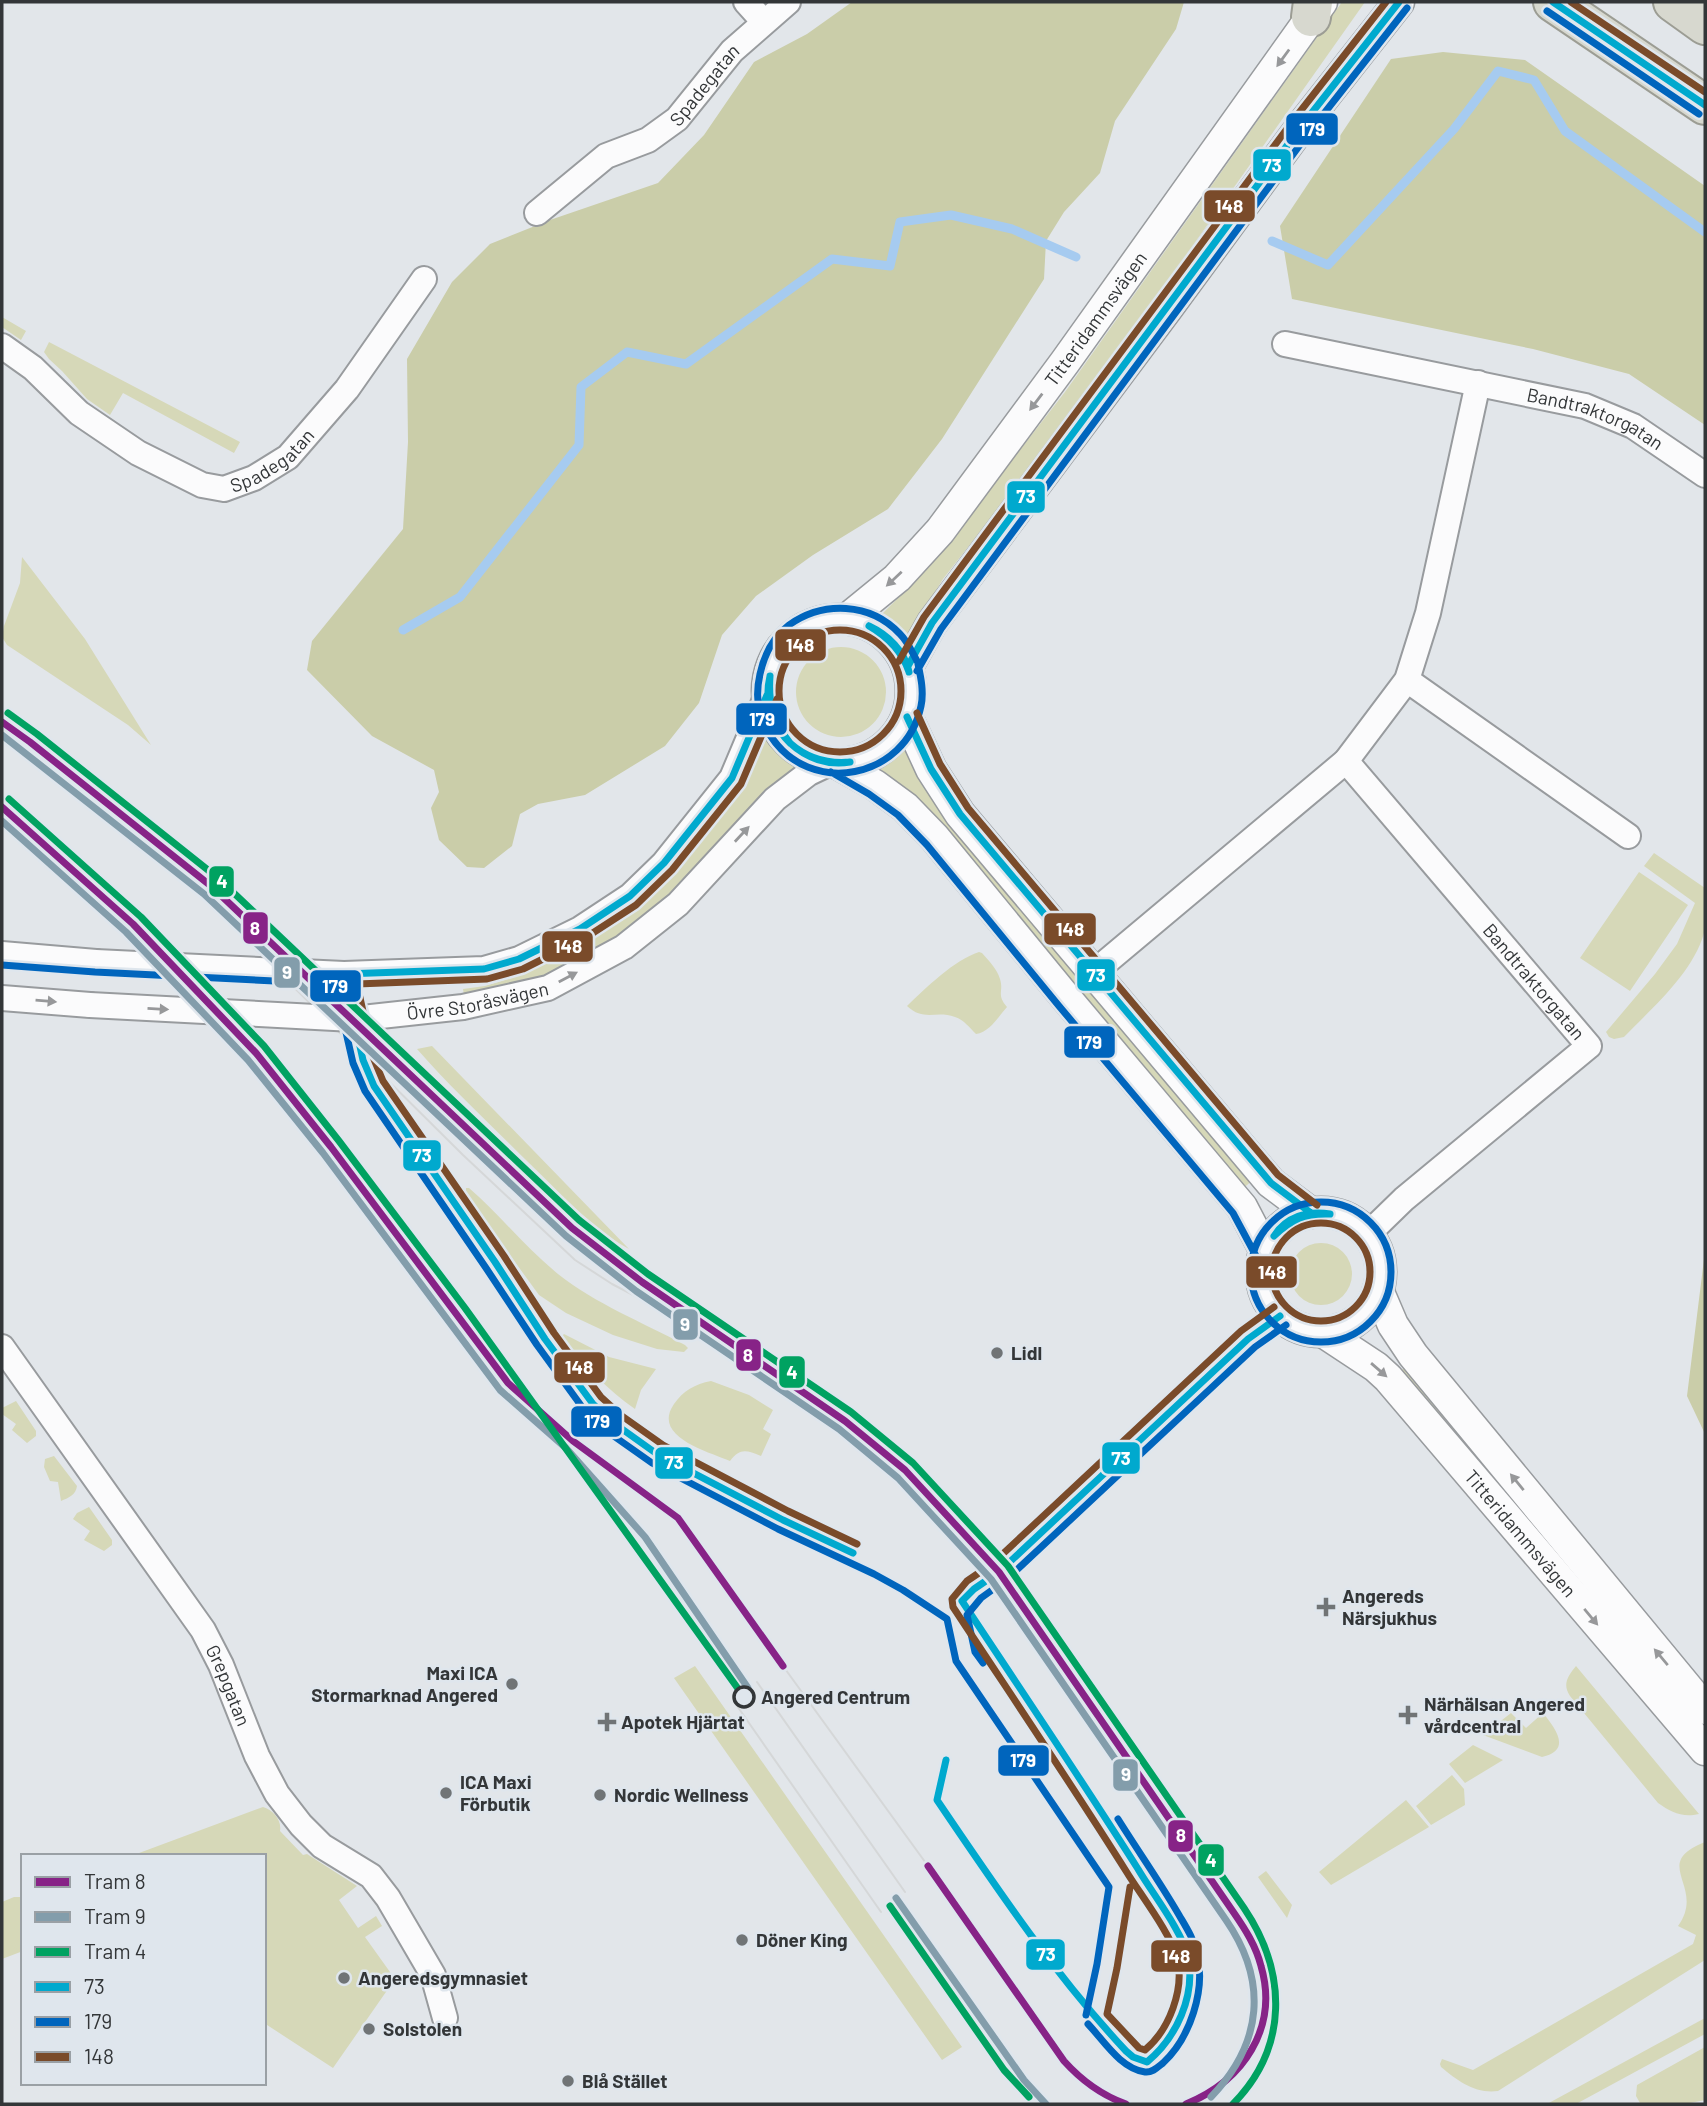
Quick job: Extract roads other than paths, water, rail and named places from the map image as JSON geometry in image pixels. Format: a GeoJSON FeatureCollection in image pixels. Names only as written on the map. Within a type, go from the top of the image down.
{"type":"FeatureCollection","features":[{"type":"Feature","properties":{"kind":"highway"},"geometry":{"type":"LineString","coordinates":[[1553,2],[1705,105]]}},
{"type":"Feature","properties":{"kind":"highway"},"geometry":{"type":"LineString","coordinates":[[1673,2],[1705,24]]}},
{"type":"Feature","properties":{"kind":"street"},"geometry":{"type":"LineString","coordinates":[[746,2],[764,22]]}},
{"type":"Feature","properties":{"kind":"street","name":"Spadegatan"},"geometry":{"type":"LineString","coordinates":[[537,213],[607,156],[648,140],[677,119],[732,51],[788,2]]}},
{"type":"Feature","properties":{"kind":"street"},"geometry":{"type":"LineString","coordinates":[[908,666],[932,622],[1303,124],[1399,2]]}},
{"type":"Feature","properties":{"kind":"street","name":"Titteridammsvägen"},"geometry":{"type":"LineString","coordinates":[[848,618],[897,578],[940,531],[1065,362],[1316,7]]}},
{"type":"Feature","properties":{"kind":"street","name":"Spadegatan"},"geometry":{"type":"LineString","coordinates":[[2,346],[33,368],[79,413],[138,453],[202,485],[223,489],[254,478],[288,457],[347,389],[424,279]]}},
{"type":"Feature","properties":{"kind":"street","name":"Bandtraktorgatan"},"geometry":{"type":"LineString","coordinates":[[1285,344],[1585,406],[1633,426],[1705,475]]}},
{"type":"Feature","properties":{"kind":"street"},"geometry":{"type":"LineString","coordinates":[[1093,973],[1346,761],[1407,680],[1428,612],[1478,383]]}},
{"type":"Feature","properties":{"kind":"street"},"geometry":{"type":"LineString","coordinates":[[833,763],[854,762],[871,756],[886,746],[899,733],[911,700],[908,666],[894,643],[873,626],[848,618],[827,619],[807,626],[789,638],[776,654],[769,674],[767,695],[771,715],[780,732],[794,747],[811,758],[833,763],[875,785],[905,807],[935,838],[1066,999],[1242,1207],[1265,1251]]}},
{"type":"Feature","properties":{"kind":"street"},"geometry":{"type":"LineString","coordinates":[[1407,680],[1628,836]]}},
{"type":"Feature","properties":{"kind":"street","name":"Övre Storåsvägen"},"geometry":{"type":"LineString","coordinates":[[2,954],[96,962],[344,974],[484,969],[519,959],[580,929],[630,896],[664,863],[732,778],[767,695]]}},
{"type":"Feature","properties":{"kind":"street"},"geometry":{"type":"LineString","coordinates":[[907,717],[931,769],[960,814],[1271,1183],[1311,1213]]}},
{"type":"Feature","properties":{"kind":"street","name":"Bandtraktorgatan"},"geometry":{"type":"LineString","coordinates":[[1346,761],[1589,1046],[1404,1199],[1368,1234]]}},
{"type":"Feature","properties":{"kind":"street","name":"Övre Storåsvägen"},"geometry":{"type":"LineString","coordinates":[[2,998],[353,1019],[463,1007],[548,988],[624,947],[678,904],[775,799],[809,773],[833,763]]}},
{"type":"Feature","properties":{"kind":"street"},"geometry":{"type":"LineString","coordinates":[[1326,1212],[1356,1223],[1368,1234],[1381,1265],[1378,1290],[1370,1306],[1357,1319],[1341,1328],[1323,1332],[1300,1328],[1280,1316],[1266,1297],[1261,1266],[1265,1251],[1275,1233],[1300,1215],[1326,1212]]}},
{"type":"Feature","properties":{"kind":"street","name":"Titteridammsvägen"},"geometry":{"type":"LineString","coordinates":[[1378,1290],[1393,1325],[1413,1355],[1705,1709]]}},
{"type":"Feature","properties":{"kind":"street"},"geometry":{"type":"LineString","coordinates":[[1019,1552],[1248,1339],[1280,1316]]}},
{"type":"Feature","properties":{"kind":"street","name":"Titteridammsvägen"},"geometry":{"type":"LineString","coordinates":[[1323,1332],[1388,1378],[1705,1750]]}},
{"type":"Feature","properties":{"kind":"street","name":"Grepgatan"},"geometry":{"type":"LineString","coordinates":[[2,1347],[203,1630],[221,1665],[257,1756],[277,1794],[301,1825],[322,1846],[371,1876],[388,1898],[433,1975],[445,2018]]}},
{"type":"Feature","properties":{"kind":"waterway"},"geometry":{"type":"LineString","coordinates":[[1272,241],[1328,265],[1454,129],[1498,71],[1534,80],[1565,131],[1705,232]]}},
{"type":"Feature","properties":{"kind":"waterway"},"geometry":{"type":"LineString","coordinates":[[403,630],[460,597],[579,445],[581,387],[627,352],[686,364],[832,259],[890,266],[900,222],[951,215],[1012,229],[1076,257]]}},
{"type":"Feature","properties":{"kind":"tram line","name":"4"},"geometry":{"type":"LineString","coordinates":[[8,713],[218,878],[579,1220],[648,1274],[851,1412],[913,1463],[1008,1566],[1258,1932],[1274,1983],[1276,2009],[1264,2058],[1251,2082],[1233,2104]]}},
{"type":"Feature","properties":{"kind":"tram line","name":"8"},"geometry":{"type":"LineString","coordinates":[[2,722],[211,886],[572,1228],[642,1282],[845,1421],[905,1470],[999,1572],[1238,1919],[1259,1959],[1265,1989],[1265,2010],[1252,2050],[1240,2067],[1224,2081],[1186,2104]]}},
{"type":"Feature","properties":{"kind":"tram line","name":"9"},"geometry":{"type":"LineString","coordinates":[[2,735],[204,894],[566,1236],[636,1291],[839,1429],[898,1478],[991,1579],[1240,1943],[1249,1966],[1253,1989],[1254,2011],[1250,2033],[1241,2055],[1211,2097]]}},
{"type":"Feature","properties":{"kind":"tram line","name":"4"},"geometry":{"type":"LineString","coordinates":[[9,799],[141,917],[264,1046],[465,1308],[744,1697]]}},
{"type":"Feature","properties":{"kind":"tram line","name":"8"},"geometry":{"type":"LineString","coordinates":[[2,807],[133,924],[256,1053],[331,1147],[508,1383],[573,1441],[678,1518],[783,1666]]}},
{"type":"Feature","properties":{"kind":"tram line","name":"9"},"geometry":{"type":"LineString","coordinates":[[2,821],[126,932],[248,1060],[323,1153],[500,1390],[566,1448],[645,1537],[748,1688]]}},
{"type":"Feature","properties":{"kind":"tram line"},"geometry":{"type":"LineString","coordinates":[[162,847],[225,919],[463,1155],[575,1260],[612,1284],[739,1350],[804,1392]]}},
{"type":"Feature","properties":{"kind":"tram line"},"geometry":{"type":"LineString","coordinates":[[783,1666],[928,1866]]}},
{"type":"Feature","properties":{"kind":"tram line"},"geometry":{"type":"LineString","coordinates":[[757,1682],[905,1892]]}},
{"type":"Feature","properties":{"kind":"tram line"},"geometry":{"type":"LineString","coordinates":[[735,1703],[881,1912]]}},
{"type":"Feature","properties":{"kind":"tram line","name":"8"},"geometry":{"type":"LineString","coordinates":[[928,1866],[1064,2061],[1092,2087],[1126,2104]]}},
{"type":"Feature","properties":{"kind":"tram line","name":"9"},"geometry":{"type":"LineString","coordinates":[[896,1898],[1024,2080],[1046,2104]]}},
{"type":"Feature","properties":{"kind":"tram line","name":"4"},"geometry":{"type":"LineString","coordinates":[[890,1906],[1004,2070],[1029,2097]]}},
{"type":"Feature","properties":{"kind":"place","name":"Lidl"},"geometry":{"type":"Point","coordinates":[997,1353]}},
{"type":"Feature","properties":{"kind":"place","name":"Angereds Närsjukhus"},"geometry":{"type":"Point","coordinates":[1326,1607]}},
{"type":"Feature","properties":{"kind":"place","name":"Maxi ICA Stormarknad Angered"},"geometry":{"type":"Point","coordinates":[512,1684]}},
{"type":"Feature","properties":{"kind":"place","name":"Angered Centrum"},"geometry":{"type":"Point","coordinates":[744,1697]}},
{"type":"Feature","properties":{"kind":"place","name":"Närhälsan Angered vårdcentral"},"geometry":{"type":"Point","coordinates":[1408,1715]}},
{"type":"Feature","properties":{"kind":"place","name":"Apotek Hjärtat"},"geometry":{"type":"Point","coordinates":[607,1722]}},
{"type":"Feature","properties":{"kind":"place","name":"ICA Maxi Förbutik"},"geometry":{"type":"Point","coordinates":[446,1793]}},
{"type":"Feature","properties":{"kind":"place","name":"Nordic Wellness"},"geometry":{"type":"Point","coordinates":[600,1795]}},
{"type":"Feature","properties":{"kind":"place","name":"Döner King"},"geometry":{"type":"Point","coordinates":[742,1940]}},
{"type":"Feature","properties":{"kind":"place","name":"Angeredsgymnasiet"},"geometry":{"type":"Point","coordinates":[344,1978]}},
{"type":"Feature","properties":{"kind":"place","name":"Solstolen"},"geometry":{"type":"Point","coordinates":[369,2029]}},
{"type":"Feature","properties":{"kind":"place","name":"Blå Stället"},"geometry":{"type":"Point","coordinates":[568,2081]}}]}
